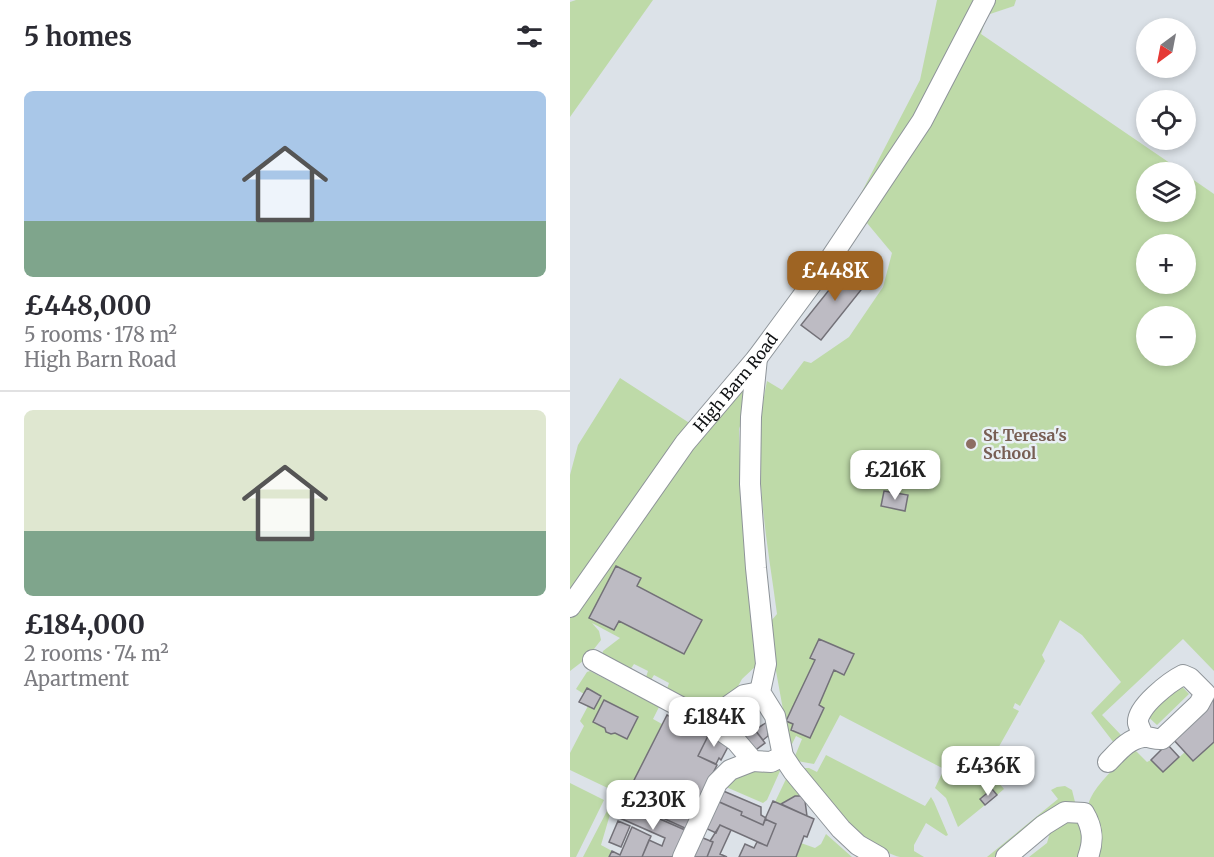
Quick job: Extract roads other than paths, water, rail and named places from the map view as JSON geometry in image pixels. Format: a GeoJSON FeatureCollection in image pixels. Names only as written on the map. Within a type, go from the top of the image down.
{"type":"FeatureCollection","features":[{"type":"Feature","properties":{"kind":"street","name":"High Barn Road"},"geometry":{"type":"LineString","coordinates":[[570,608],[685,443],[757,358],[830,259],[922,122],[985,0]]}},
{"type":"Feature","properties":{"kind":"street"},"geometry":{"type":"LineString","coordinates":[[757,358],[751,417],[750,484],[766,664],[760,692],[775,716],[783,756],[793,771],[841,829],[858,845],[879,857]]}},
{"type":"Feature","properties":{"kind":"street"},"geometry":{"type":"LineString","coordinates":[[593,660],[707,721],[736,741],[753,761]]}},
{"type":"Feature","properties":{"kind":"street"},"geometry":{"type":"LineString","coordinates":[[707,721],[744,695],[760,692]]}},
{"type":"Feature","properties":{"kind":"street"},"geometry":{"type":"LineString","coordinates":[[1108,762],[1128,742],[1144,737]]}},
{"type":"Feature","properties":{"kind":"street"},"geometry":{"type":"LineString","coordinates":[[683,857],[717,783],[730,770],[753,761],[771,762],[783,756]]}},
{"type":"Feature","properties":{"kind":"street"},"geometry":{"type":"LineString","coordinates":[[1006,857],[1044,825],[1065,812],[1084,813],[1090,824],[1093,844],[1088,857]]}},
{"type":"Feature","properties":{"kind":"place","name":"St Teresa's School"},"geometry":{"type":"Point","coordinates":[971,444]}}]}
